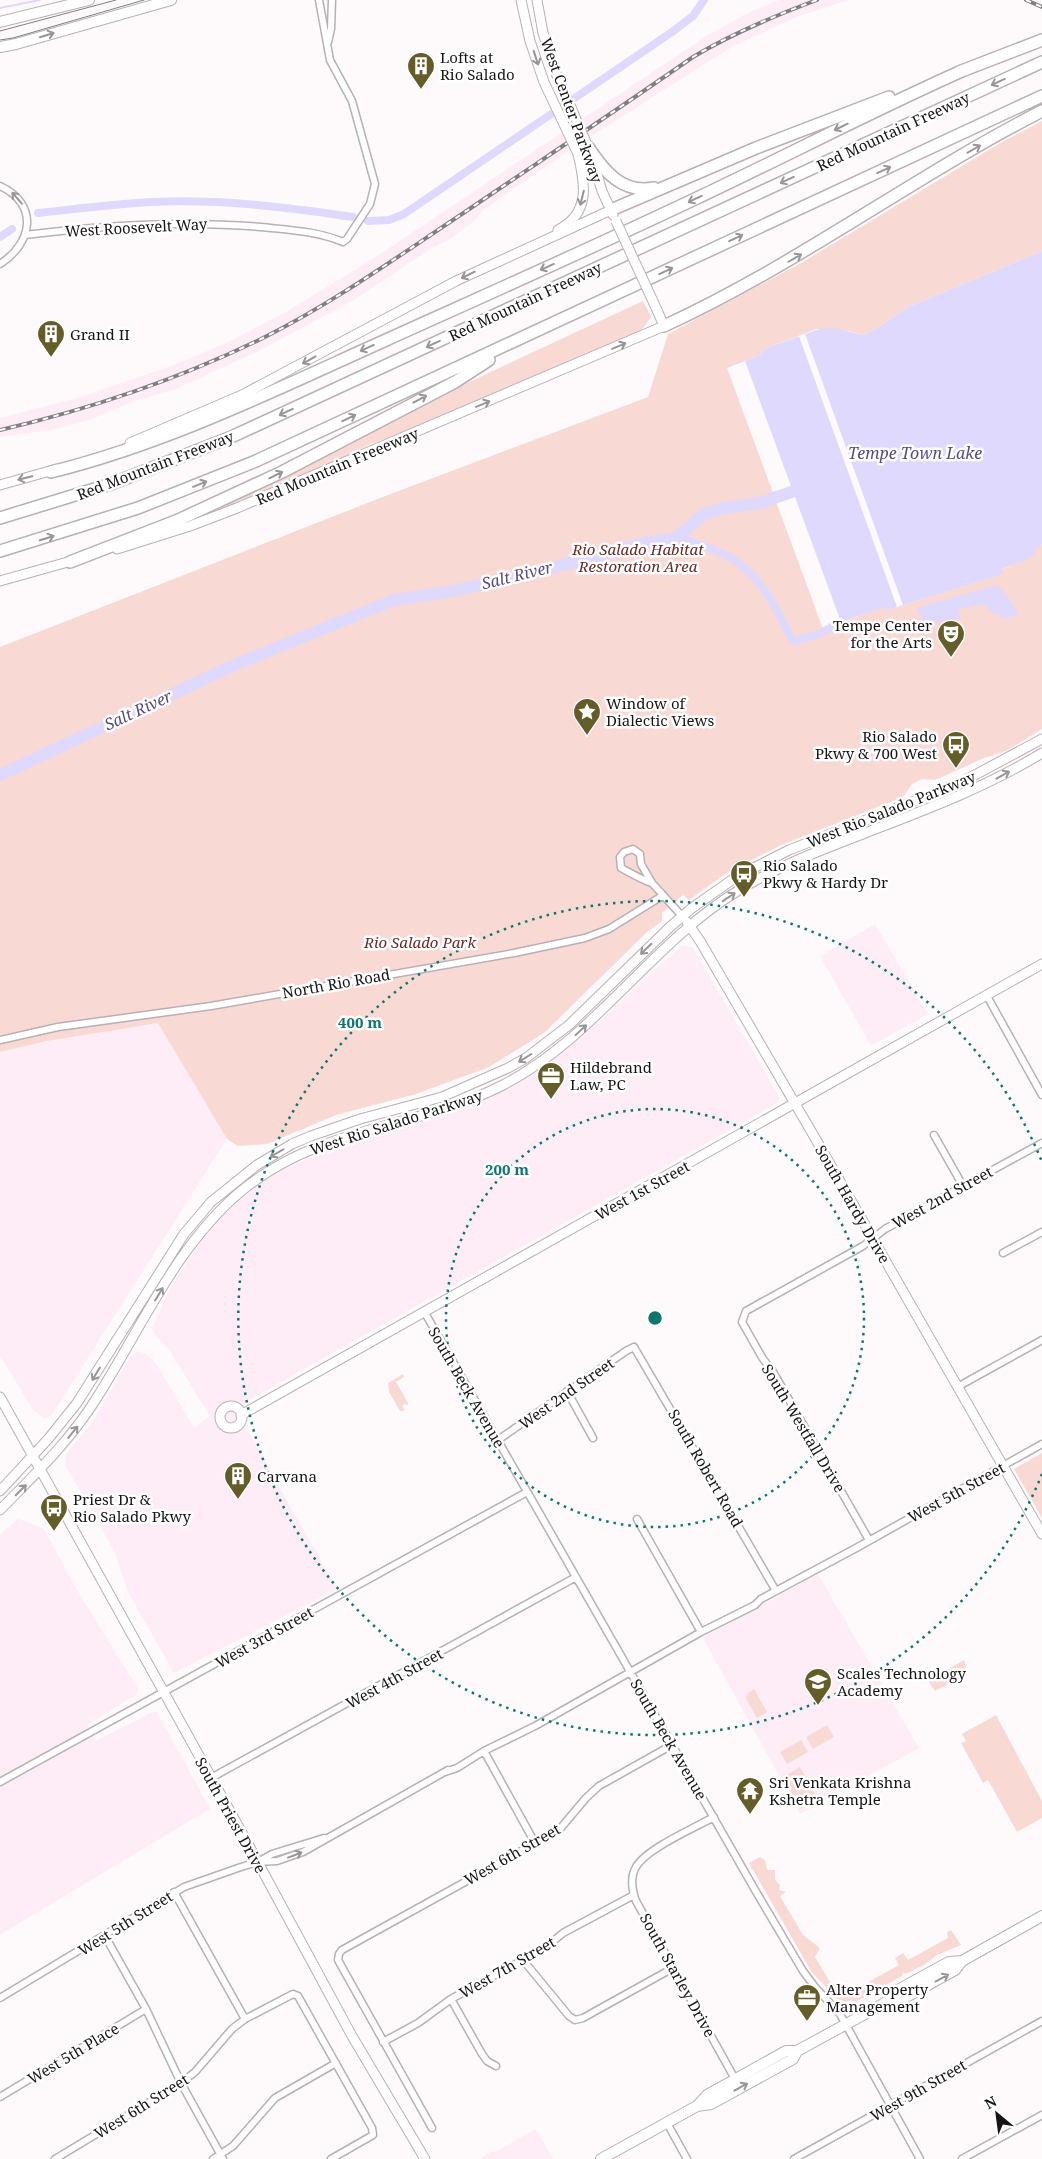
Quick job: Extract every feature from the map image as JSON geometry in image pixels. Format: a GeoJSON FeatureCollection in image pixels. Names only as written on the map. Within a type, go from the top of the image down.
{"type":"FeatureCollection","features":[{"type":"Feature","properties":{"kind":"highway"},"geometry":{"type":"LineString","coordinates":[[588,147],[607,173],[616,181],[628,187],[653,188],[805,128],[1042,40]]}},
{"type":"Feature","properties":{"kind":"highway","name":"Red Mountain Freeway"},"geometry":{"type":"LineString","coordinates":[[0,518],[111,484],[229,438],[1042,62]]}},
{"type":"Feature","properties":{"kind":"highway"},"geometry":{"type":"LineString","coordinates":[[51,472],[86,463],[145,443],[258,398],[639,226],[872,112],[964,70]]}},
{"type":"Feature","properties":{"kind":"highway","name":"Red Mountain Freeway"},"geometry":{"type":"LineString","coordinates":[[0,551],[114,516],[209,481],[294,444],[1042,96]]}},
{"type":"Feature","properties":{"kind":"highway"},"geometry":{"type":"LineString","coordinates":[[664,326],[779,267],[932,174],[1042,111]]}},
{"type":"Feature","properties":{"kind":"highway"},"geometry":{"type":"LineString","coordinates":[[614,216],[677,180]]}},
{"type":"Feature","properties":{"kind":"highway"},"geometry":{"type":"LineString","coordinates":[[70,562],[176,521],[282,472],[455,382],[520,339]]}},
{"type":"Feature","properties":{"kind":"main road"},"geometry":{"type":"LineString","coordinates":[[0,22],[89,0]]}},
{"type":"Feature","properties":{"kind":"main road"},"geometry":{"type":"LineString","coordinates":[[0,47],[170,0]]}},
{"type":"Feature","properties":{"kind":"main road","name":"West Center Parkway"},"geometry":{"type":"LineString","coordinates":[[521,0],[530,41],[544,82],[578,154],[602,191],[664,326]]}},
{"type":"Feature","properties":{"kind":"main road","name":"West Center Parkway"},"geometry":{"type":"LineString","coordinates":[[537,0],[543,33],[556,73],[588,147],[602,191]]}},
{"type":"Feature","properties":{"kind":"main road"},"geometry":{"type":"LineString","coordinates":[[0,485],[51,472],[159,432],[224,404],[442,288],[565,226],[577,214],[583,197],[584,186],[578,154]]}},
{"type":"Feature","properties":{"kind":"main road"},"geometry":{"type":"LineString","coordinates":[[512,254],[614,216]]}},
{"type":"Feature","properties":{"kind":"main road","name":"Red Mountain Freeeway"},"geometry":{"type":"LineString","coordinates":[[0,581],[150,539],[221,514],[664,326]]}},
{"type":"Feature","properties":{"kind":"main road","name":"West Rio Salado Parkway"},"geometry":{"type":"LineString","coordinates":[[0,1491],[56,1431],[84,1393],[184,1234],[227,1188],[273,1155],[311,1136],[360,1119],[442,1097],[479,1083],[508,1068],[555,1037],[682,916],[736,877],[765,862],[962,782],[1042,739]]}},
{"type":"Feature","properties":{"kind":"main road","name":"West Rio Salado Parkway"},"geometry":{"type":"LineString","coordinates":[[0,1510],[41,1469],[73,1432],[96,1400],[184,1253],[210,1221],[237,1194],[276,1166],[314,1147],[348,1135],[445,1109],[505,1084],[553,1054],[584,1028],[689,926],[737,891],[780,867],[990,782],[1042,753]]}},
{"type":"Feature","properties":{"kind":"main road","name":"South Hardy Drive"},"geometry":{"type":"LineString","coordinates":[[682,916],[795,1104],[959,1386],[1042,1534]]}},
{"type":"Feature","properties":{"kind":"main road","name":"West 1st Street"},"geometry":{"type":"LineString","coordinates":[[241,1415],[1042,964]]}},
{"type":"Feature","properties":{"kind":"main road"},"geometry":{"type":"LineString","coordinates":[[442,1097],[445,1109]]}},
{"type":"Feature","properties":{"kind":"main road","name":"South Priest Drive"},"geometry":{"type":"LineString","coordinates":[[0,1397],[352,2036],[425,2159]]}},
{"type":"Feature","properties":{"kind":"main road"},"geometry":{"type":"LineString","coordinates":[[601,2159],[697,2106],[707,2095],[786,2051],[797,2051],[885,2003],[899,2001],[956,1970],[962,1961],[1042,1916]]}},
{"type":"Feature","properties":{"kind":"main road"},"geometry":{"type":"LineString","coordinates":[[697,2106],[711,2104],[793,2059],[797,2051]]}},
{"type":"Feature","properties":{"kind":"street"},"geometry":{"type":"LineString","coordinates":[[319,0],[327,46]]}},
{"type":"Feature","properties":{"kind":"street"},"geometry":{"type":"LineString","coordinates":[[327,46],[331,29],[332,0]]}},
{"type":"Feature","properties":{"kind":"street","name":"West Roosevelt Way"},"geometry":{"type":"LineString","coordinates":[[26,234],[142,224],[213,223],[300,230],[326,235],[343,242],[368,209],[374,190],[373,174],[352,101],[331,64],[327,46]]}},
{"type":"Feature","properties":{"kind":"street"},"geometry":{"type":"LineString","coordinates":[[0,186],[18,198],[28,221],[26,234],[15,252],[0,264]]}},
{"type":"Feature","properties":{"kind":"street","name":"South Hardy Drive"},"geometry":{"type":"LineString","coordinates":[[652,884],[646,883],[632,872],[624,870],[620,864],[620,857],[624,852],[630,849],[641,855],[641,864],[652,884],[682,916]]}},
{"type":"Feature","properties":{"kind":"street"},"geometry":{"type":"LineString","coordinates":[[632,872],[639,868],[641,864]]}},
{"type":"Feature","properties":{"kind":"street","name":"North Rio Road"},"geometry":{"type":"LineString","coordinates":[[0,1040],[58,1027],[211,1006],[523,951],[595,935],[609,929],[662,896]]}},
{"type":"Feature","properties":{"kind":"street"},"geometry":{"type":"LineString","coordinates":[[987,996],[1042,1095]]}},
{"type":"Feature","properties":{"kind":"street"},"geometry":{"type":"LineString","coordinates":[[934,1135],[963,1186]]}},
{"type":"Feature","properties":{"kind":"street","name":"West 2nd Street"},"geometry":{"type":"LineString","coordinates":[[743,1316],[746,1311],[863,1246],[885,1229],[1042,1143]]}},
{"type":"Feature","properties":{"kind":"street"},"geometry":{"type":"LineString","coordinates":[[1003,1253],[1042,1232]]}},
{"type":"Feature","properties":{"kind":"street","name":"South Beck Avenue"},"geometry":{"type":"LineString","coordinates":[[425,1313],[803,1971],[836,2010],[920,2159]]}},
{"type":"Feature","properties":{"kind":"street","name":"South Westfall Drive"},"geometry":{"type":"LineString","coordinates":[[743,1316],[742,1322],[752,1342],[772,1370],[869,1540]]}},
{"type":"Feature","properties":{"kind":"street"},"geometry":{"type":"LineString","coordinates":[[959,1386],[1042,1340]]}},
{"type":"Feature","properties":{"kind":"street","name":"West 2nd Street"},"geometry":{"type":"LineString","coordinates":[[498,1440],[634,1347]]}},
{"type":"Feature","properties":{"kind":"street","name":"South Robert Road"},"geometry":{"type":"LineString","coordinates":[[634,1347],[776,1591]]}},
{"type":"Feature","properties":{"kind":"street"},"geometry":{"type":"LineString","coordinates":[[567,1391],[593,1438]]}},
{"type":"Feature","properties":{"kind":"street","name":"West 5th Street"},"geometry":{"type":"LineString","coordinates":[[0,1998],[105,1936],[174,1892],[205,1878],[257,1862],[272,1854],[328,1837],[445,1772],[466,1758],[476,1756],[525,1729],[544,1716],[554,1713],[736,1613],[753,1601],[776,1591],[848,1549],[869,1540],[1042,1444]]}},
{"type":"Feature","properties":{"kind":"street","name":"West 3rd Street"},"geometry":{"type":"LineString","coordinates":[[0,1782],[527,1492]]}},
{"type":"Feature","properties":{"kind":"street"},"geometry":{"type":"LineString","coordinates":[[637,1519],[701,1632]]}},
{"type":"Feature","properties":{"kind":"street","name":"West 4th Street"},"geometry":{"type":"LineString","coordinates":[[211,1778],[576,1577]]}},
{"type":"Feature","properties":{"kind":"street","name":"West 6th Street"},"geometry":{"type":"LineString","coordinates":[[383,2042],[338,1960],[342,1950],[559,1830],[586,1798],[599,1786],[672,1745]]}},
{"type":"Feature","properties":{"kind":"street"},"geometry":{"type":"LineString","coordinates":[[484,1751],[535,1843]]}},
{"type":"Feature","properties":{"kind":"street","name":"South Starley Drive"},"geometry":{"type":"LineString","coordinates":[[714,1817],[646,1855],[635,1868],[632,1881],[634,1895],[735,2079]]}},
{"type":"Feature","properties":{"kind":"street"},"geometry":{"type":"LineString","coordinates":[[174,1892],[245,2019]]}},
{"type":"Feature","properties":{"kind":"street","name":"West 7th Street"},"geometry":{"type":"LineString","coordinates":[[383,2042],[418,2023],[451,1999],[545,1948],[563,1933],[634,1895]]}},
{"type":"Feature","properties":{"kind":"street"},"geometry":{"type":"LineString","coordinates":[[105,1936],[146,2009],[181,2083],[222,2157]]}},
{"type":"Feature","properties":{"kind":"street"},"geometry":{"type":"LineString","coordinates":[[523,1960],[569,2016],[575,2020],[583,2018],[673,1968]]}},
{"type":"Feature","properties":{"kind":"street","name":"West 6th Street"},"geometry":{"type":"LineString","coordinates":[[55,2159],[181,2083],[195,2072],[220,2041],[245,2019],[288,1995],[298,1996],[336,2063]]}},
{"type":"Feature","properties":{"kind":"street"},"geometry":{"type":"LineString","coordinates":[[451,1999],[482,2054],[496,2066]]}},
{"type":"Feature","properties":{"kind":"street","name":"West 5th Place"},"geometry":{"type":"LineString","coordinates":[[0,2097],[146,2009]]}},
{"type":"Feature","properties":{"kind":"street","name":"West 9th Street"},"geometry":{"type":"LineString","coordinates":[[794,2159],[1042,2021]]}},
{"type":"Feature","properties":{"kind":"street"},"geometry":{"type":"LineString","coordinates":[[383,2042],[432,2128]]}},
{"type":"Feature","properties":{"kind":"street"},"geometry":{"type":"LineString","coordinates":[[214,2159],[222,2157],[245,2134],[275,2098],[336,2063],[372,2128],[373,2135],[331,2159]]}},
{"type":"Feature","properties":{"kind":"street"},"geometry":{"type":"LineString","coordinates":[[962,2159],[1042,2115]]}},
{"type":"Feature","properties":{"kind":"street"},"geometry":{"type":"LineString","coordinates":[[667,2123],[687,2159]]}},
{"type":"Feature","properties":{"kind":"shaded area"},"geometry":{"type":"Polygon","coordinates":[[[779,0],[849,0],[799,16],[733,46],[568,151],[483,210],[474,221],[449,240],[430,249],[354,300],[259,351],[171,391],[137,400],[92,419],[51,430],[0,437],[0,418],[77,398],[171,366],[226,343],[284,313],[371,260],[708,35],[750,12],[779,0]]]}},
{"type":"Feature","properties":{"kind":"shaded area"},"geometry":{"type":"Polygon","coordinates":[[[875,924],[928,1014],[871,1046],[820,956],[875,924]]]}},
{"type":"Feature","properties":{"kind":"shaded area"},"geometry":{"type":"Polygon","coordinates":[[[682,945],[693,948],[778,1095],[779,1102],[235,1408],[337,1589],[174,1673],[128,1592],[114,1551],[65,1465],[66,1454],[93,1421],[131,1356],[137,1351],[147,1354],[157,1365],[194,1428],[210,1416],[169,1350],[155,1335],[152,1328],[172,1285],[198,1245],[220,1218],[257,1185],[283,1169],[363,1136],[437,1115],[497,1094],[519,1082],[554,1059],[585,1034],[682,945]]]}},
{"type":"Feature","properties":{"kind":"shaded area"},"geometry":{"type":"Polygon","coordinates":[[[158,1022],[227,1139],[51,1416],[44,1418],[33,1410],[0,1356],[0,1052],[47,1041],[158,1022]]]}},
{"type":"Feature","properties":{"kind":"shaded area"},"geometry":{"type":"Polygon","coordinates":[[[18,1518],[44,1529],[80,1595],[139,1690],[136,1695],[88,1724],[95,1741],[153,1712],[157,1712],[210,1809],[0,1935],[0,1535],[18,1518]]]}},
{"type":"Feature","properties":{"kind":"shaded area","name":"Scales Technology Academy"},"geometry":{"type":"Polygon","coordinates":[[[818,1574],[919,1748],[800,1814],[703,1638],[818,1574]]]}},
{"type":"Feature","properties":{"kind":"shaded area"},"geometry":{"type":"Polygon","coordinates":[[[536,2129],[553,2159],[479,2159],[493,2151],[495,2152],[536,2129]]]}},
{"type":"Feature","properties":{"kind":"green space"},"geometry":{"type":"Polygon","coordinates":[[[1042,121],[1042,251],[908,307],[863,335],[848,331],[817,329],[766,348],[760,355],[727,368],[823,629],[886,606],[888,610],[1002,574],[1001,569],[1008,567],[1042,544],[1042,729],[1006,751],[982,759],[935,780],[922,779],[912,784],[903,797],[779,846],[728,872],[689,900],[683,895],[662,913],[662,921],[646,933],[544,1033],[489,1067],[416,1094],[336,1115],[267,1144],[238,1146],[227,1139],[158,1023],[47,1041],[0,1052],[0,647],[393,493],[648,397],[668,334],[801,263],[1002,142],[1042,121]]]}},
{"type":"Feature","properties":{"kind":"green space"},"geometry":{"type":"Polygon","coordinates":[[[643,301],[651,317],[640,332],[196,520],[383,422],[643,301]]]}},
{"type":"Feature","properties":{"kind":"green space"},"geometry":{"type":"Polygon","coordinates":[[[403,1374],[404,1377],[396,1382],[408,1403],[407,1406],[406,1403],[402,1406],[405,1410],[400,1411],[389,1392],[388,1383],[403,1374]]]}},
{"type":"Feature","properties":{"kind":"green space"},"geometry":{"type":"Polygon","coordinates":[[[1042,1453],[1042,1518],[1014,1469],[1042,1453]]]}},
{"type":"Feature","properties":{"kind":"green space"},"geometry":{"type":"Polygon","coordinates":[[[964,1660],[966,1668],[964,1676],[935,1691],[929,1682],[931,1676],[947,1670],[964,1660]]]}},
{"type":"Feature","properties":{"kind":"green space"},"geometry":{"type":"Polygon","coordinates":[[[754,1689],[767,1712],[757,1718],[746,1699],[747,1694],[754,1689]]]}},
{"type":"Feature","properties":{"kind":"green space"},"geometry":{"type":"Polygon","coordinates":[[[996,1715],[1042,1801],[1042,1818],[1017,1832],[988,1780],[983,1783],[961,1743],[966,1741],[962,1734],[996,1715]]]}},
{"type":"Feature","properties":{"kind":"green space"},"geometry":{"type":"Polygon","coordinates":[[[827,1725],[834,1737],[813,1749],[806,1737],[827,1725]]]}},
{"type":"Feature","properties":{"kind":"green space"},"geometry":{"type":"Polygon","coordinates":[[[801,1740],[808,1752],[787,1764],[780,1752],[801,1740]]]}},
{"type":"Feature","properties":{"kind":"green space"},"geometry":{"type":"Polygon","coordinates":[[[800,1767],[818,1799],[800,1809],[782,1778],[800,1767]]]}},
{"type":"Feature","properties":{"kind":"green space"},"geometry":{"type":"Polygon","coordinates":[[[760,1857],[765,1860],[767,1870],[775,1870],[775,1880],[780,1885],[779,1890],[786,1892],[780,1896],[803,1935],[820,1948],[815,1957],[837,1994],[842,1990],[845,1995],[899,1965],[895,1958],[903,1953],[908,1960],[948,1938],[947,1932],[951,1930],[961,1945],[937,1955],[924,1965],[905,1974],[903,1972],[902,1976],[854,2003],[851,2000],[841,2004],[811,1971],[749,1863],[760,1857]]]}},
{"type":"Feature","properties":{"kind":"water","name":"Tempe Town Lake"},"geometry":{"type":"Polygon","coordinates":[[[1042,251],[1042,544],[1034,551],[1035,554],[1024,561],[1001,569],[1003,574],[888,610],[885,607],[841,622],[745,361],[760,355],[766,348],[822,328],[834,328],[863,335],[908,307],[1042,251]]]}},
{"type":"Feature","properties":{"kind":"water"},"geometry":{"type":"Polygon","coordinates":[[[997,585],[1006,594],[1019,615],[1001,619],[999,614],[992,613],[984,604],[958,609],[960,618],[925,624],[917,608],[997,585]]]}},
{"type":"Feature","properties":{"kind":"pier"},"geometry":{"type":"Polygon","coordinates":[[[805,334],[903,605],[897,607],[799,336],[805,334]]]}},
{"type":"Feature","properties":{"kind":"waterway"},"geometry":{"type":"LineString","coordinates":[[0,8],[40,0]]}},
{"type":"Feature","properties":{"kind":"waterway"},"geometry":{"type":"LineString","coordinates":[[368,221],[389,220],[404,214],[672,32],[693,16],[704,0]]}},
{"type":"Feature","properties":{"kind":"waterway"},"geometry":{"type":"LineString","coordinates":[[38,213],[177,201],[278,207],[353,217]]}},
{"type":"Feature","properties":{"kind":"waterway"},"geometry":{"type":"LineString","coordinates":[[0,237],[12,229]]}},
{"type":"Feature","properties":{"kind":"waterway","name":"Salt River"},"geometry":{"type":"LineString","coordinates":[[0,775],[234,665],[394,600],[453,591],[601,556],[643,543],[670,539],[677,537],[704,514],[724,508],[760,503],[808,486]]}},
{"type":"Feature","properties":{"kind":"waterway"},"geometry":{"type":"LineString","coordinates":[[677,537],[727,556],[750,572],[764,589],[791,638],[795,641],[819,634],[841,622]]}},
{"type":"Feature","properties":{"kind":"tram line"},"geometry":{"type":"LineString","coordinates":[[0,31],[116,0]]}},
{"type":"Feature","properties":{"kind":"tram line"},"geometry":{"type":"LineString","coordinates":[[0,40],[13,38],[144,0]]}},
{"type":"Feature","properties":{"kind":"railway"},"geometry":{"type":"LineString","coordinates":[[0,430],[68,413],[134,392],[199,367],[263,338],[340,295],[389,263],[693,57],[723,40],[817,0]]}},
{"type":"Feature","properties":{"kind":"railway"},"geometry":{"type":"LineString","coordinates":[[1026,0],[1042,7]]}},
{"type":"Feature","properties":{"kind":"place","name":"Lofts at Rio Salado"},"geometry":{"type":"Point","coordinates":[421,90]}},
{"type":"Feature","properties":{"kind":"place","name":"Grand II"},"geometry":{"type":"Point","coordinates":[51,358]}},
{"type":"Feature","properties":{"kind":"place","name":"Tempe Center for the Arts"},"geometry":{"type":"Point","coordinates":[951,658]}},
{"type":"Feature","properties":{"kind":"place","name":"Window of Dialectic Views"},"geometry":{"type":"Point","coordinates":[587,736]}},
{"type":"Feature","properties":{"kind":"place","name":"Rio Salado Pkwy & 700 West"},"geometry":{"type":"Point","coordinates":[956,769]}},
{"type":"Feature","properties":{"kind":"place","name":"Rio Salado Pkwy & Hardy Dr"},"geometry":{"type":"Point","coordinates":[744,898]}},
{"type":"Feature","properties":{"kind":"place","name":"Hildebrand Law, PC"},"geometry":{"type":"Point","coordinates":[551,1100]}},
{"type":"Feature","properties":{"kind":"place","name":"Carvana"},"geometry":{"type":"Point","coordinates":[238,1500]}},
{"type":"Feature","properties":{"kind":"place","name":"Priest Dr & Rio Salado Pkwy"},"geometry":{"type":"Point","coordinates":[54,1532]}},
{"type":"Feature","properties":{"kind":"place","name":"Scales Technology Academy"},"geometry":{"type":"Point","coordinates":[818,1706]}},
{"type":"Feature","properties":{"kind":"place","name":"Sri Venkata Krishna Kshetra Temple"},"geometry":{"type":"Point","coordinates":[750,1815]}},
{"type":"Feature","properties":{"kind":"place","name":"Alter Property Management"},"geometry":{"type":"Point","coordinates":[807,2022]}},
{"type":"Feature","properties":{"kind":"park label","name":"Rio Salado Habitat Restoration Area"},"geometry":{"type":"Point","coordinates":[638,558]}},
{"type":"Feature","properties":{"kind":"park label","name":"Rio Salado Park"},"geometry":{"type":"Point","coordinates":[420,942]}}]}
